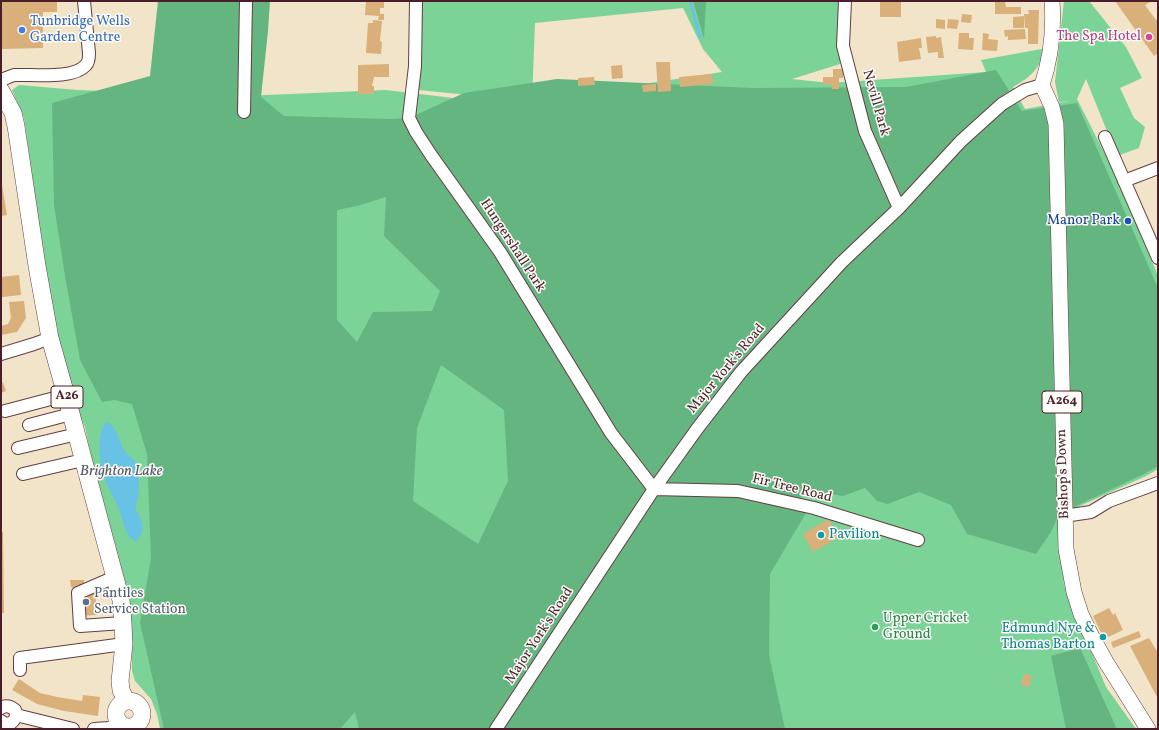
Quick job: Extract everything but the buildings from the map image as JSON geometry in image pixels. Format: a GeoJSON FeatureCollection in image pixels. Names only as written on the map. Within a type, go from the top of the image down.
{"type":"FeatureCollection","features":[{"type":"Feature","properties":{"kind":"highway","name":"A26"},"geometry":{"type":"LineString","coordinates":[[1,91],[13,113],[16,126],[37,266],[50,338],[72,414],[120,600],[124,644],[120,681],[126,701]]}},
{"type":"Feature","properties":{"kind":"highway"},"geometry":{"type":"LineString","coordinates":[[126,701],[135,702],[141,708],[143,725],[128,727],[120,723],[116,716],[117,709],[126,701]]}},
{"type":"Feature","properties":{"kind":"main road"},"geometry":{"type":"LineString","coordinates":[[1042,85],[1052,35],[1052,1]]}},
{"type":"Feature","properties":{"kind":"main road","name":"Bishop's Down"},"geometry":{"type":"LineString","coordinates":[[1042,85],[1052,107],[1056,124],[1064,516],[1066,549],[1074,592],[1081,614],[1106,662],[1148,729]]}},
{"type":"Feature","properties":{"kind":"street"},"geometry":{"type":"LineString","coordinates":[[1,81],[14,75],[70,73],[79,70],[86,65],[89,59],[89,53],[84,1]]}},
{"type":"Feature","properties":{"kind":"street"},"geometry":{"type":"LineString","coordinates":[[244,112],[246,1]]}},
{"type":"Feature","properties":{"kind":"street","name":"Hungershall Park"},"geometry":{"type":"LineString","coordinates":[[416,1],[415,66],[409,118],[431,155],[500,252],[611,433],[654,489]]}},
{"type":"Feature","properties":{"kind":"street","name":"Nevill Park"},"geometry":{"type":"LineString","coordinates":[[845,1],[843,46],[848,67],[865,131],[898,208]]}},
{"type":"Feature","properties":{"kind":"street","name":"Major York's Road"},"geometry":{"type":"LineString","coordinates":[[496,729],[654,489],[697,429],[741,372],[842,262],[898,208],[961,141],[1002,104],[1025,90],[1042,85]]}},
{"type":"Feature","properties":{"kind":"street"},"geometry":{"type":"LineString","coordinates":[[1105,137],[1158,258]]}},
{"type":"Feature","properties":{"kind":"street"},"geometry":{"type":"LineString","coordinates":[[1124,181],[1158,168]]}},
{"type":"Feature","properties":{"kind":"street"},"geometry":{"type":"LineString","coordinates":[[1,354],[50,338]]}},
{"type":"Feature","properties":{"kind":"street"},"geometry":{"type":"LineString","coordinates":[[5,411],[66,394]]}},
{"type":"Feature","properties":{"kind":"street"},"geometry":{"type":"LineString","coordinates":[[29,425],[72,414]]}},
{"type":"Feature","properties":{"kind":"street"},"geometry":{"type":"LineString","coordinates":[[18,448],[77,434]]}},
{"type":"Feature","properties":{"kind":"street"},"geometry":{"type":"LineString","coordinates":[[23,474],[83,460]]}},
{"type":"Feature","properties":{"kind":"street"},"geometry":{"type":"LineString","coordinates":[[1064,516],[1091,512],[1109,501],[1158,486]]}},
{"type":"Feature","properties":{"kind":"street","name":"Fir Tree Road"},"geometry":{"type":"LineString","coordinates":[[654,489],[738,491],[814,508],[918,540]]}},
{"type":"Feature","properties":{"kind":"street"},"geometry":{"type":"LineString","coordinates":[[114,577],[78,593],[80,626],[123,623]]}},
{"type":"Feature","properties":{"kind":"street"},"geometry":{"type":"LineString","coordinates":[[20,670],[20,658],[124,644]]}},
{"type":"Feature","properties":{"kind":"street"},"geometry":{"type":"LineString","coordinates":[[1,722],[5,724],[11,723],[16,716],[15,710],[12,707],[2,705]]}},
{"type":"Feature","properties":{"kind":"street"},"geometry":{"type":"LineString","coordinates":[[16,716],[73,729]]}},
{"type":"Feature","properties":{"kind":"street"},"geometry":{"type":"LineString","coordinates":[[94,729],[109,728],[120,723]]}},
{"type":"Feature","properties":{"kind":"green space"},"geometry":{"type":"Polygon","coordinates":[[[158,1],[270,1],[261,97],[284,116],[389,119],[409,118],[464,93],[557,79],[752,88],[906,87],[996,70],[1022,111],[1077,103],[1158,288],[1158,466],[1059,514],[1051,532],[1036,554],[967,534],[951,505],[919,492],[888,504],[877,501],[865,488],[843,496],[799,489],[806,513],[770,574],[769,655],[785,729],[359,729],[355,712],[340,729],[164,729],[140,623],[151,558],[147,454],[132,404],[114,400],[102,402],[80,360],[54,205],[52,103],[150,76],[158,1]],[[386,197],[357,206],[337,210],[337,320],[357,342],[373,312],[432,311],[440,291],[384,236],[386,197]],[[441,365],[417,428],[413,501],[478,544],[508,481],[504,410],[441,365]]]}},
{"type":"Feature","properties":{"kind":"green space"},"geometry":{"type":"Polygon","coordinates":[[[420,1],[840,1],[840,64],[792,79],[830,83],[986,72],[981,60],[1047,48],[1038,67],[1025,79],[1013,87],[1025,109],[1069,101],[1059,102],[1055,82],[1064,1],[1089,1],[1126,47],[1142,78],[1120,88],[1134,118],[1145,127],[1139,148],[1117,156],[1086,79],[1077,99],[1119,182],[1158,276],[1158,469],[1146,476],[1060,515],[1064,585],[1106,687],[1136,729],[160,729],[157,714],[151,699],[135,681],[132,671],[131,633],[85,427],[74,403],[52,317],[24,118],[12,90],[19,85],[78,90],[242,96],[386,90],[512,105],[530,101],[418,90],[420,1]],[[683,8],[535,23],[532,101],[722,72],[703,49],[683,8]]]}},
{"type":"Feature","properties":{"kind":"green space"},"geometry":{"type":"Polygon","coordinates":[[[693,1],[706,1],[704,39],[693,1]]]}},
{"type":"Feature","properties":{"kind":"green space"},"geometry":{"type":"Polygon","coordinates":[[[1080,648],[1117,729],[1066,729],[1051,656],[1080,648]]]}},
{"type":"Feature","properties":{"kind":"water","name":"Brighton Lake"},"geometry":{"type":"Polygon","coordinates":[[[106,422],[113,427],[124,450],[137,464],[139,486],[138,499],[135,508],[142,521],[143,529],[136,542],[129,536],[125,528],[118,507],[106,482],[100,460],[101,435],[106,422]]]}},
{"type":"Feature","properties":{"kind":"waterway"},"geometry":{"type":"LineString","coordinates":[[690,1],[700,37]]}},
{"type":"Feature","properties":{"kind":"place","name":"Tunbridge Wells Garden Centre"},"geometry":{"type":"Point","coordinates":[22,30]}},
{"type":"Feature","properties":{"kind":"place","name":"The Spa Hotel"},"geometry":{"type":"Point","coordinates":[1149,37]}},
{"type":"Feature","properties":{"kind":"place","name":"Manor Park"},"geometry":{"type":"Point","coordinates":[1128,221]}},
{"type":"Feature","properties":{"kind":"place","name":"Pavilion"},"geometry":{"type":"Point","coordinates":[821,535]}},
{"type":"Feature","properties":{"kind":"place","name":"Pantiles Service Station"},"geometry":{"type":"Point","coordinates":[86,602]}},
{"type":"Feature","properties":{"kind":"place","name":"Upper Cricket Ground"},"geometry":{"type":"Point","coordinates":[875,627]}},
{"type":"Feature","properties":{"kind":"place","name":"Edmund Nye & Thomas Barton"},"geometry":{"type":"Point","coordinates":[1103,637]}}]}
